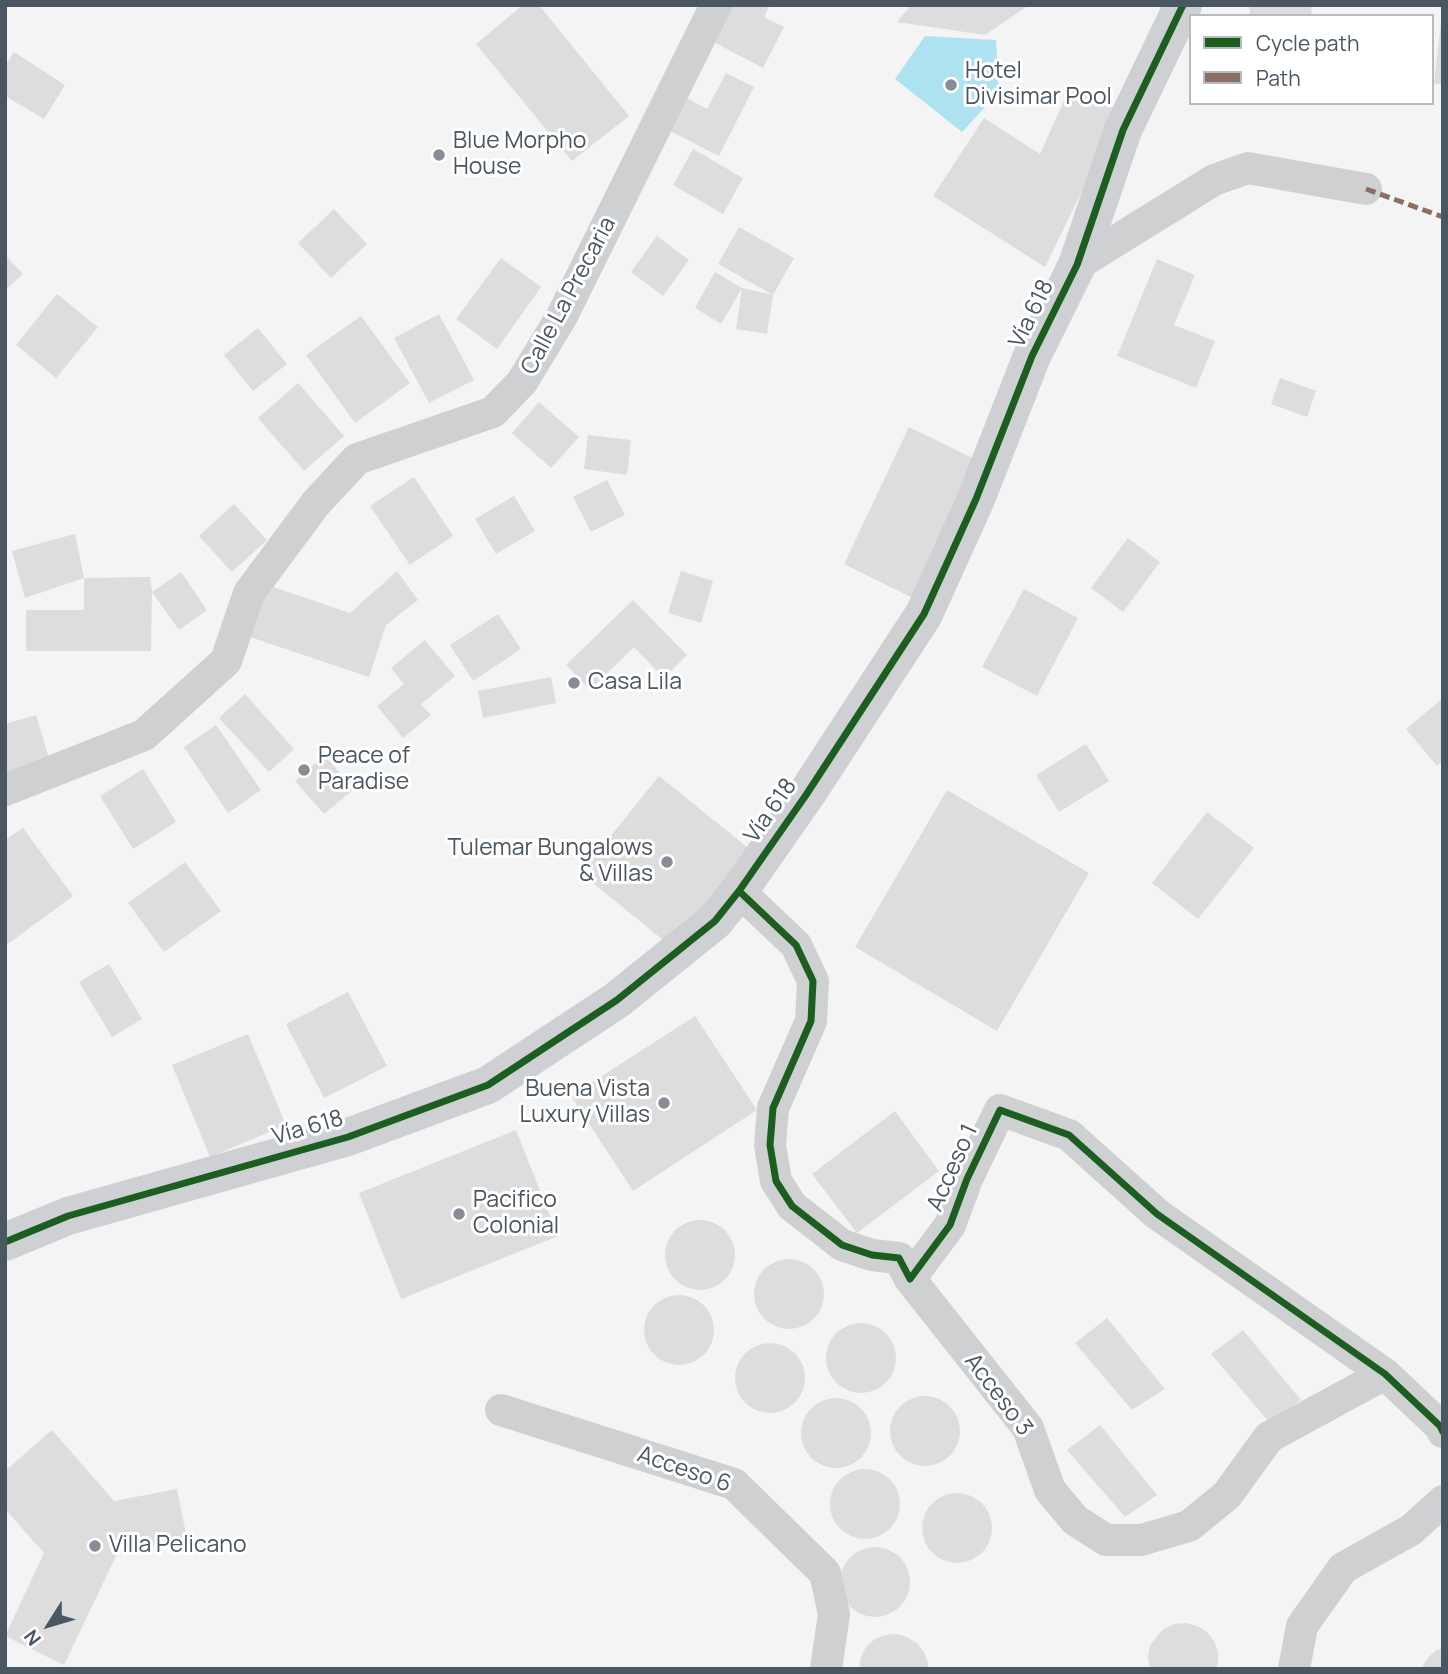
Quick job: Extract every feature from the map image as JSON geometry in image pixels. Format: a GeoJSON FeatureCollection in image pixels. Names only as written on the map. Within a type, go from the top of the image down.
{"type":"FeatureCollection","features":[{"type":"Feature","properties":{"kind":"street","name":"Calle La Precaria"},"geometry":{"type":"LineString","coordinates":[[5,790],[145,735],[226,661],[249,593],[316,503],[357,459],[493,412],[523,382],[562,316],[716,5]]}},
{"type":"Feature","properties":{"kind":"street","name":"Vía 618"},"geometry":{"type":"LineString","coordinates":[[5,1242],[68,1216],[348,1137],[488,1085],[617,1000],[715,921],[806,795],[924,614],[976,499],[1032,356],[1077,265],[1123,130],[1183,5]]}},
{"type":"Feature","properties":{"kind":"street"},"geometry":{"type":"LineString","coordinates":[[1077,265],[1213,180],[1248,168],[1366,189]]}},
{"type":"Feature","properties":{"kind":"street"},"geometry":{"type":"LineString","coordinates":[[739,891],[796,946],[813,981],[811,1021],[773,1108],[770,1145],[776,1181],[793,1206],[842,1245],[872,1255],[900,1258],[910,1279]]}},
{"type":"Feature","properties":{"kind":"street","name":"Acceso 1"},"geometry":{"type":"LineString","coordinates":[[910,1279],[950,1225],[967,1179],[1000,1110],[1069,1135],[1157,1214],[1385,1374],[1440,1426],[1443,1432]]}},
{"type":"Feature","properties":{"kind":"street","name":"Acceso 3"},"geometry":{"type":"LineString","coordinates":[[910,1279],[1028,1428],[1050,1490],[1075,1520],[1106,1540],[1141,1540],[1189,1525],[1227,1495],[1269,1437],[1385,1374]]}},
{"type":"Feature","properties":{"kind":"street","name":"Acceso 6"},"geometry":{"type":"LineString","coordinates":[[501,1410],[734,1484],[825,1573],[834,1614],[826,1669]]}},
{"type":"Feature","properties":{"kind":"street"},"geometry":{"type":"LineString","coordinates":[[1294,1669],[1302,1626],[1343,1568],[1411,1530],[1443,1502]]}},
{"type":"Feature","properties":{"kind":"water","name":"Hotel Divisimar Pool"},"geometry":{"type":"Polygon","coordinates":[[[925,36],[996,40],[999,92],[962,132],[895,79],[925,36]]]}},
{"type":"Feature","properties":{"kind":"building"},"geometry":{"type":"Polygon","coordinates":[[[523,5],[539,5],[629,116],[572,161],[476,44],[523,5]]]}},
{"type":"Feature","properties":{"kind":"building"},"geometry":{"type":"Polygon","coordinates":[[[727,5],[770,5],[764,17],[784,27],[763,68],[710,40],[727,5]]]}},
{"type":"Feature","properties":{"kind":"building"},"geometry":{"type":"Polygon","coordinates":[[[911,5],[1029,5],[985,35],[897,22],[911,5]]]}},
{"type":"Feature","properties":{"kind":"building"},"geometry":{"type":"Polygon","coordinates":[[[1249,5],[1311,5],[1312,14],[1250,14],[1249,5]]]}},
{"type":"Feature","properties":{"kind":"building"},"geometry":{"type":"Polygon","coordinates":[[[1443,22],[1443,85],[1434,83],[1443,22]]]}},
{"type":"Feature","properties":{"kind":"building"},"geometry":{"type":"Polygon","coordinates":[[[14,52],[65,85],[44,119],[5,96],[5,66],[14,52]]]}},
{"type":"Feature","properties":{"kind":"building"},"geometry":{"type":"Polygon","coordinates":[[[726,73],[754,87],[719,156],[666,129],[683,96],[707,109],[726,73]]]}},
{"type":"Feature","properties":{"kind":"building"},"geometry":{"type":"Polygon","coordinates":[[[1070,87],[1121,111],[1045,267],[933,196],[984,118],[1040,154],[1070,87]]]}},
{"type":"Feature","properties":{"kind":"building"},"geometry":{"type":"Polygon","coordinates":[[[693,149],[743,178],[723,214],[673,185],[693,149]]]}},
{"type":"Feature","properties":{"kind":"building"},"geometry":{"type":"Polygon","coordinates":[[[334,209],[367,244],[331,278],[298,243],[334,209]]]}},
{"type":"Feature","properties":{"kind":"building"},"geometry":{"type":"Polygon","coordinates":[[[739,227],[794,258],[773,295],[718,264],[739,227]]]}},
{"type":"Feature","properties":{"kind":"building"},"geometry":{"type":"Polygon","coordinates":[[[657,236],[689,260],[663,296],[631,272],[657,236]]]}},
{"type":"Feature","properties":{"kind":"building"},"geometry":{"type":"Polygon","coordinates":[[[5,255],[23,274],[5,290],[5,255]]]}},
{"type":"Feature","properties":{"kind":"building"},"geometry":{"type":"Polygon","coordinates":[[[501,258],[541,287],[497,349],[456,319],[501,258]]]}},
{"type":"Feature","properties":{"kind":"building"},"geometry":{"type":"Polygon","coordinates":[[[1157,259],[1195,275],[1174,325],[1215,341],[1196,388],[1117,356],[1157,259]]]}},
{"type":"Feature","properties":{"kind":"building"},"geometry":{"type":"Polygon","coordinates":[[[715,272],[742,288],[721,324],[695,308],[715,272]]]}},
{"type":"Feature","properties":{"kind":"building"},"geometry":{"type":"Polygon","coordinates":[[[742,288],[773,295],[767,334],[736,329],[742,288]]]}},
{"type":"Feature","properties":{"kind":"building"},"geometry":{"type":"Polygon","coordinates":[[[57,294],[98,327],[56,378],[16,345],[57,294]]]}},
{"type":"Feature","properties":{"kind":"building"},"geometry":{"type":"Polygon","coordinates":[[[439,314],[474,380],[429,403],[394,338],[439,314]]]}},
{"type":"Feature","properties":{"kind":"building"},"geometry":{"type":"Polygon","coordinates":[[[361,316],[410,383],[355,423],[306,355],[361,316]]]}},
{"type":"Feature","properties":{"kind":"building"},"geometry":{"type":"Polygon","coordinates":[[[258,328],[287,364],[253,391],[224,355],[258,328]]]}},
{"type":"Feature","properties":{"kind":"building"},"geometry":{"type":"Polygon","coordinates":[[[1280,378],[1316,391],[1307,417],[1271,404],[1280,378]]]}},
{"type":"Feature","properties":{"kind":"building"},"geometry":{"type":"Polygon","coordinates":[[[298,383],[344,436],[304,471],[258,418],[298,383]]]}},
{"type":"Feature","properties":{"kind":"building"},"geometry":{"type":"Polygon","coordinates":[[[539,402],[579,437],[551,468],[512,433],[539,402]]]}},
{"type":"Feature","properties":{"kind":"building"},"geometry":{"type":"Polygon","coordinates":[[[909,427],[983,463],[917,600],[844,564],[909,427]]]}},
{"type":"Feature","properties":{"kind":"building"},"geometry":{"type":"Polygon","coordinates":[[[588,435],[631,440],[627,475],[584,469],[588,435]]]}},
{"type":"Feature","properties":{"kind":"building"},"geometry":{"type":"Polygon","coordinates":[[[414,477],[453,536],[410,565],[370,506],[414,477]]]}},
{"type":"Feature","properties":{"kind":"building"},"geometry":{"type":"Polygon","coordinates":[[[607,480],[625,515],[591,532],[573,497],[607,480]]]}},
{"type":"Feature","properties":{"kind":"building"},"geometry":{"type":"Polygon","coordinates":[[[514,496],[535,531],[496,554],[475,519],[514,496]]]}},
{"type":"Feature","properties":{"kind":"building"},"geometry":{"type":"Polygon","coordinates":[[[234,504],[267,540],[232,572],[199,536],[234,504]]]}},
{"type":"Feature","properties":{"kind":"building"},"geometry":{"type":"Polygon","coordinates":[[[75,534],[84,578],[25,598],[12,551],[75,534]]]}},
{"type":"Feature","properties":{"kind":"building"},"geometry":{"type":"Polygon","coordinates":[[[1128,538],[1160,562],[1123,612],[1091,588],[1128,538]]]}},
{"type":"Feature","properties":{"kind":"building"},"geometry":{"type":"Polygon","coordinates":[[[397,571],[418,600],[386,625],[369,677],[244,635],[261,583],[350,613],[397,571]]]}},
{"type":"Feature","properties":{"kind":"building"},"geometry":{"type":"Polygon","coordinates":[[[681,571],[713,581],[701,623],[668,613],[681,571]]]}},
{"type":"Feature","properties":{"kind":"building"},"geometry":{"type":"Polygon","coordinates":[[[181,572],[207,610],[179,630],[152,592],[181,572]]]}},
{"type":"Feature","properties":{"kind":"building"},"geometry":{"type":"Polygon","coordinates":[[[150,577],[151,651],[26,651],[26,610],[84,610],[84,578],[150,577]]]}},
{"type":"Feature","properties":{"kind":"building"},"geometry":{"type":"Polygon","coordinates":[[[1024,589],[1078,618],[1037,696],[982,667],[1024,589]]]}},
{"type":"Feature","properties":{"kind":"building"},"geometry":{"type":"Polygon","coordinates":[[[633,600],[687,655],[664,678],[634,647],[590,690],[566,665],[633,600]]]}},
{"type":"Feature","properties":{"kind":"building"},"geometry":{"type":"Polygon","coordinates":[[[498,614],[521,649],[473,681],[450,645],[498,614]]]}},
{"type":"Feature","properties":{"kind":"building"},"geometry":{"type":"Polygon","coordinates":[[[425,640],[455,676],[421,704],[431,715],[403,738],[377,706],[404,684],[391,668],[425,640]]]}},
{"type":"Feature","properties":{"kind":"building"},"geometry":{"type":"Polygon","coordinates":[[[551,677],[556,703],[483,718],[478,691],[551,677]]]}},
{"type":"Feature","properties":{"kind":"building"},"geometry":{"type":"Polygon","coordinates":[[[245,694],[294,749],[269,772],[219,718],[245,694]]]}},
{"type":"Feature","properties":{"kind":"building"},"geometry":{"type":"Polygon","coordinates":[[[1443,698],[1443,761],[1437,766],[1406,729],[1443,698]]]}},
{"type":"Feature","properties":{"kind":"building"},"geometry":{"type":"Polygon","coordinates":[[[36,715],[50,762],[5,775],[5,724],[36,715]]]}},
{"type":"Feature","properties":{"kind":"building"},"geometry":{"type":"Polygon","coordinates":[[[216,725],[261,790],[228,813],[184,747],[216,725]]]}},
{"type":"Feature","properties":{"kind":"building"},"geometry":{"type":"Polygon","coordinates":[[[1086,744],[1109,781],[1059,812],[1036,775],[1086,744]]]}},
{"type":"Feature","properties":{"kind":"building"},"geometry":{"type":"Polygon","coordinates":[[[324,755],[354,789],[324,814],[295,781],[324,755]]]}},
{"type":"Feature","properties":{"kind":"building"},"geometry":{"type":"Polygon","coordinates":[[[143,769],[176,822],[133,849],[100,796],[143,769]]]}},
{"type":"Feature","properties":{"kind":"building","name":"Tulemar Bungalows & Villas"},"geometry":{"type":"Polygon","coordinates":[[[659,776],[752,851],[674,949],[581,873],[659,776]]]}},
{"type":"Feature","properties":{"kind":"building"},"geometry":{"type":"Polygon","coordinates":[[[947,790],[1089,873],[997,1031],[855,947],[947,790]]]}},
{"type":"Feature","properties":{"kind":"building"},"geometry":{"type":"Polygon","coordinates":[[[1207,812],[1254,848],[1198,919],[1152,883],[1207,812]]]}},
{"type":"Feature","properties":{"kind":"building"},"geometry":{"type":"Polygon","coordinates":[[[23,828],[73,896],[5,946],[5,840],[23,828]]]}},
{"type":"Feature","properties":{"kind":"building"},"geometry":{"type":"Polygon","coordinates":[[[185,862],[221,911],[164,952],[128,903],[185,862]]]}},
{"type":"Feature","properties":{"kind":"building"},"geometry":{"type":"Polygon","coordinates":[[[109,964],[142,1019],[112,1037],[79,982],[109,964]]]}},
{"type":"Feature","properties":{"kind":"building"},"geometry":{"type":"Polygon","coordinates":[[[348,992],[387,1066],[324,1098],[286,1024],[348,992]]]}},
{"type":"Feature","properties":{"kind":"building","name":"Buena Vista Luxury Villas"},"geometry":{"type":"Polygon","coordinates":[[[695,1016],[757,1110],[633,1191],[571,1096],[695,1016]]]}},
{"type":"Feature","properties":{"kind":"building"},"geometry":{"type":"Polygon","coordinates":[[[248,1034],[286,1125],[210,1157],[172,1065],[248,1034]]]}},
{"type":"Feature","properties":{"kind":"building"},"geometry":{"type":"Polygon","coordinates":[[[895,1111],[939,1171],[857,1233],[812,1174],[895,1111]]]}},
{"type":"Feature","properties":{"kind":"building","name":"Pacifico Colonial"},"geometry":{"type":"Polygon","coordinates":[[[516,1130],[558,1236],[401,1299],[359,1193],[516,1130]]]}},
{"type":"Feature","properties":{"kind":"building"},"geometry":{"type":"Polygon","coordinates":[[[700,1220],[725,1230],[735,1255],[725,1280],[700,1290],[675,1280],[665,1255],[675,1230],[700,1220]]]}},
{"type":"Feature","properties":{"kind":"building"},"geometry":{"type":"Polygon","coordinates":[[[789,1259],[814,1269],[824,1294],[814,1319],[789,1329],[764,1319],[754,1294],[764,1269],[789,1259]]]}},
{"type":"Feature","properties":{"kind":"building"},"geometry":{"type":"Polygon","coordinates":[[[679,1295],[704,1305],[714,1330],[704,1355],[679,1365],[654,1355],[644,1330],[654,1305],[679,1295]]]}},
{"type":"Feature","properties":{"kind":"building"},"geometry":{"type":"Polygon","coordinates":[[[1107,1318],[1165,1389],[1132,1410],[1075,1343],[1107,1318]]]}},
{"type":"Feature","properties":{"kind":"building"},"geometry":{"type":"Polygon","coordinates":[[[861,1323],[886,1333],[896,1358],[886,1383],[861,1393],[836,1383],[826,1358],[836,1333],[861,1323]]]}},
{"type":"Feature","properties":{"kind":"building"},"geometry":{"type":"Polygon","coordinates":[[[1243,1330],[1301,1400],[1269,1422],[1211,1354],[1243,1330]]]}},
{"type":"Feature","properties":{"kind":"building"},"geometry":{"type":"Polygon","coordinates":[[[770,1343],[789,1349],[799,1359],[805,1378],[799,1397],[789,1407],[770,1413],[751,1407],[741,1397],[735,1378],[741,1359],[751,1349],[770,1343]]]}},
{"type":"Feature","properties":{"kind":"building"},"geometry":{"type":"Polygon","coordinates":[[[925,1396],[950,1406],[960,1431],[950,1456],[925,1466],[900,1456],[890,1431],[900,1406],[925,1396]]]}},
{"type":"Feature","properties":{"kind":"building"},"geometry":{"type":"Polygon","coordinates":[[[836,1398],[855,1404],[865,1414],[871,1433],[865,1452],[855,1462],[836,1468],[817,1462],[807,1452],[801,1433],[807,1414],[817,1404],[836,1398]]]}},
{"type":"Feature","properties":{"kind":"building"},"geometry":{"type":"Polygon","coordinates":[[[1100,1425],[1157,1495],[1125,1517],[1067,1450],[1100,1425]]]}},
{"type":"Feature","properties":{"kind":"building","name":"Villa Pelicano"},"geometry":{"type":"Polygon","coordinates":[[[52,1430],[114,1501],[177,1489],[187,1539],[118,1552],[64,1665],[5,1636],[44,1553],[5,1509],[5,1471],[52,1430]]]}},
{"type":"Feature","properties":{"kind":"building"},"geometry":{"type":"Polygon","coordinates":[[[865,1469],[890,1479],[900,1504],[890,1529],[865,1539],[840,1529],[830,1504],[840,1479],[865,1469]]]}},
{"type":"Feature","properties":{"kind":"building"},"geometry":{"type":"Polygon","coordinates":[[[957,1493],[976,1499],[986,1509],[992,1528],[986,1547],[976,1557],[957,1563],[938,1557],[928,1547],[922,1528],[928,1509],[938,1499],[957,1493]]]}},
{"type":"Feature","properties":{"kind":"building"},"geometry":{"type":"Polygon","coordinates":[[[875,1547],[894,1553],[904,1563],[910,1582],[904,1601],[894,1611],[875,1617],[856,1611],[846,1601],[840,1582],[846,1563],[856,1553],[875,1547]]]}},
{"type":"Feature","properties":{"kind":"building"},"geometry":{"type":"Polygon","coordinates":[[[1186,1623],[1207,1632],[1214,1641],[1218,1652],[1216,1669],[1150,1669],[1150,1646],[1157,1636],[1174,1624],[1186,1623]]]}},
{"type":"Feature","properties":{"kind":"building"},"geometry":{"type":"Polygon","coordinates":[[[897,1634],[917,1643],[924,1652],[928,1669],[859,1669],[866,1647],[875,1639],[897,1634]]]}},
{"type":"Feature","properties":{"kind":"building"},"geometry":{"type":"Polygon","coordinates":[[[1443,1648],[1443,1669],[1421,1669],[1435,1651],[1443,1648]]]}},
{"type":"Feature","properties":{"kind":"marked path"},"geometry":{"type":"LineString","coordinates":[[1366,189],[1443,217]]}},
{"type":"Feature","properties":{"kind":"cycle path"},"geometry":{"type":"LineString","coordinates":[[5,1242],[68,1216],[348,1137],[488,1085],[617,1000],[715,921],[806,795],[924,614],[976,499],[1032,356],[1077,265],[1123,130],[1183,5]]}},
{"type":"Feature","properties":{"kind":"cycle path"},"geometry":{"type":"LineString","coordinates":[[739,891],[796,945],[813,981],[811,1021],[773,1108],[770,1145],[776,1181],[792,1206],[842,1245],[872,1255],[899,1258],[910,1279],[950,1225],[967,1179],[1000,1110],[1069,1135],[1157,1214],[1385,1374],[1440,1426],[1443,1432]]}},
{"type":"Feature","properties":{"kind":"place","name":"Hotel Divisimar Pool"},"geometry":{"type":"Point","coordinates":[951,85]}},
{"type":"Feature","properties":{"kind":"place","name":"Blue Morpho House"},"geometry":{"type":"Point","coordinates":[439,155]}},
{"type":"Feature","properties":{"kind":"place","name":"Casa Lila"},"geometry":{"type":"Point","coordinates":[574,683]}},
{"type":"Feature","properties":{"kind":"place","name":"Peace of Paradise"},"geometry":{"type":"Point","coordinates":[304,770]}},
{"type":"Feature","properties":{"kind":"place","name":"Tulemar Bungalows & Villas"},"geometry":{"type":"Point","coordinates":[667,862]}},
{"type":"Feature","properties":{"kind":"place","name":"Buena Vista Luxury Villas"},"geometry":{"type":"Point","coordinates":[664,1103]}},
{"type":"Feature","properties":{"kind":"place","name":"Pacifico Colonial"},"geometry":{"type":"Point","coordinates":[459,1214]}},
{"type":"Feature","properties":{"kind":"place","name":"Villa Pelicano"},"geometry":{"type":"Point","coordinates":[95,1546]}}]}
